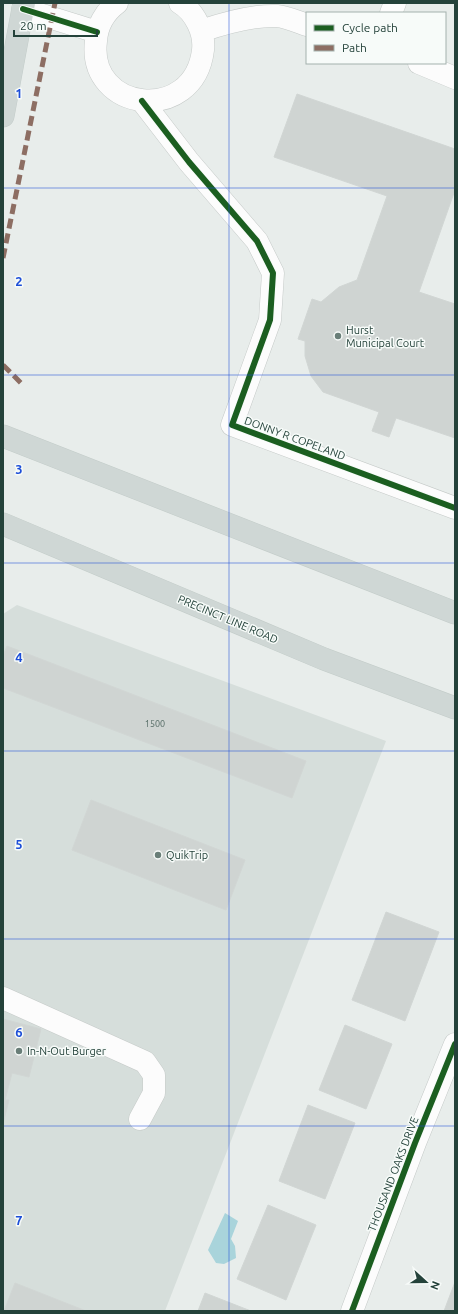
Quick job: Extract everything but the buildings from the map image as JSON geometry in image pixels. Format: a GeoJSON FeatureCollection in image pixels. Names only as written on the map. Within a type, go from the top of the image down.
{"type":"FeatureCollection","features":[{"type":"Feature","properties":{"kind":"main road"},"geometry":{"type":"LineString","coordinates":[[3,116],[23,6]]}},
{"type":"Feature","properties":{"kind":"main road"},"geometry":{"type":"LineString","coordinates":[[3,436],[455,613]]}},
{"type":"Feature","properties":{"kind":"main road","name":"PRECINCT LINE ROAD"},"geometry":{"type":"LineString","coordinates":[[3,524],[324,659],[455,708]]}},
{"type":"Feature","properties":{"kind":"main road"},"geometry":{"type":"LineString","coordinates":[[3,538],[43,541]]}},
{"type":"Feature","properties":{"kind":"street"},"geometry":{"type":"LineString","coordinates":[[117,3],[103,18],[97,32],[94,50],[99,69],[109,85],[124,96],[142,101],[160,100],[177,94],[190,82],[200,66],[203,48],[201,31],[194,16],[184,4]]}},
{"type":"Feature","properties":{"kind":"street"},"geometry":{"type":"LineString","coordinates":[[23,6],[97,32]]}},
{"type":"Feature","properties":{"kind":"street"},"geometry":{"type":"LineString","coordinates":[[201,31],[227,23],[278,16],[306,25]]}},
{"type":"Feature","properties":{"kind":"street"},"geometry":{"type":"LineString","coordinates":[[421,64],[455,78]]}},
{"type":"Feature","properties":{"kind":"street","name":"DONNY R COPELAND"},"geometry":{"type":"LineString","coordinates":[[142,101],[188,162],[257,241],[273,273],[270,320],[232,425],[455,508]]}},
{"type":"Feature","properties":{"kind":"street"},"geometry":{"type":"LineString","coordinates":[[3,998],[145,1062],[154,1075],[154,1093],[140,1119]]}},
{"type":"Feature","properties":{"kind":"street","name":"THOUSAND OAKS DRIVE"},"geometry":{"type":"LineString","coordinates":[[352,1311],[415,1143],[455,1044]]}},
{"type":"Feature","properties":{"kind":"shaded area"},"geometry":{"type":"Polygon","coordinates":[[[17,605],[386,741],[165,1311],[3,1311],[3,614],[17,605]]]}},
{"type":"Feature","properties":{"kind":"water"},"geometry":{"type":"Polygon","coordinates":[[[225,1213],[238,1221],[231,1239],[235,1246],[236,1258],[224,1264],[216,1263],[208,1250],[225,1213]]]}},
{"type":"Feature","properties":{"kind":"marked path"},"geometry":{"type":"LineString","coordinates":[[3,258],[55,3]]}},
{"type":"Feature","properties":{"kind":"marked path"},"geometry":{"type":"LineString","coordinates":[[3,365],[22,384]]}},
{"type":"Feature","properties":{"kind":"cycle path"},"geometry":{"type":"LineString","coordinates":[[23,9],[97,32]]}},
{"type":"Feature","properties":{"kind":"cycle path"},"geometry":{"type":"LineString","coordinates":[[142,101],[189,162],[257,241],[273,273],[270,320],[232,425],[455,508]]}},
{"type":"Feature","properties":{"kind":"cycle path"},"geometry":{"type":"LineString","coordinates":[[352,1311],[415,1143],[455,1044]]}},
{"type":"Feature","properties":{"kind":"place","name":"Hurst Municipal Court"},"geometry":{"type":"Point","coordinates":[338,336]}},
{"type":"Feature","properties":{"kind":"place","name":"QuikTrip"},"geometry":{"type":"Point","coordinates":[158,855]}},
{"type":"Feature","properties":{"kind":"place","name":"In-N-Out Burger"},"geometry":{"type":"Point","coordinates":[19,1051]}}]}
